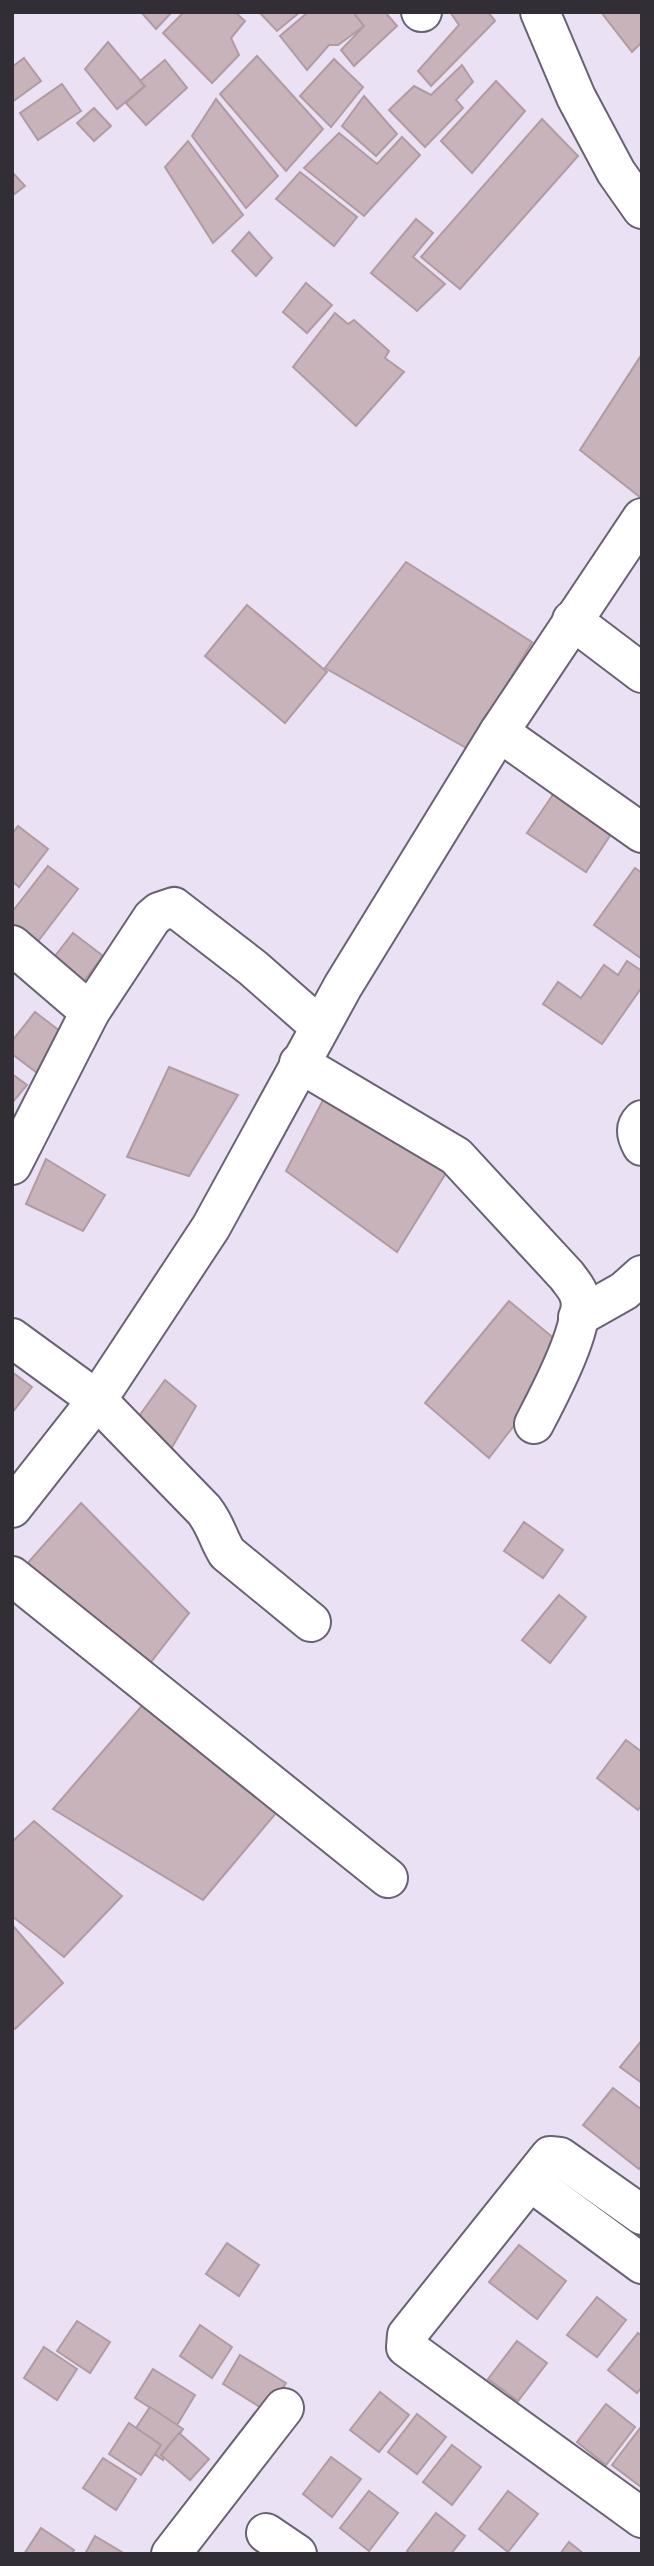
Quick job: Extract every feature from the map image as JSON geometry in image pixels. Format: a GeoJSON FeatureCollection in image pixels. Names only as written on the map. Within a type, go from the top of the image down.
{"type":"FeatureCollection","features":[{"type":"Feature","properties":{"kind":"street"},"geometry":{"type":"LineString","coordinates":[[540,12],[576,97],[616,172],[642,209]]}},
{"type":"Feature","properties":{"kind":"street"},"geometry":{"type":"LineString","coordinates":[[12,1508],[97,1400],[211,1227],[319,1026],[499,732],[642,518]]}},
{"type":"Feature","properties":{"kind":"street"},"geometry":{"type":"LineString","coordinates":[[572,621],[642,673]]}},
{"type":"Feature","properties":{"kind":"street"},"geometry":{"type":"LineString","coordinates":[[499,732],[642,832]]}},
{"type":"Feature","properties":{"kind":"street"},"geometry":{"type":"LineString","coordinates":[[16,1150],[90,1012],[152,918],[159,912],[174,907],[253,968],[319,1026]]}},
{"type":"Feature","properties":{"kind":"street"},"geometry":{"type":"LineString","coordinates":[[12,945],[90,1012]]}},
{"type":"Feature","properties":{"kind":"street"},"geometry":{"type":"LineString","coordinates":[[299,1062],[456,1156],[567,1276],[580,1297],[578,1317],[558,1378],[534,1424]]}},
{"type":"Feature","properties":{"kind":"street"},"geometry":{"type":"LineString","coordinates":[[642,1120],[638,1124],[636,1136],[642,1146]]}},
{"type":"Feature","properties":{"kind":"street"},"geometry":{"type":"LineString","coordinates":[[578,1317],[624,1291],[642,1275]]}},
{"type":"Feature","properties":{"kind":"street"},"geometry":{"type":"LineString","coordinates":[[12,1338],[97,1400],[204,1510],[215,1524],[227,1553],[311,1622]]}},
{"type":"Feature","properties":{"kind":"street"},"geometry":{"type":"LineString","coordinates":[[12,1576],[388,1878]]}},
{"type":"Feature","properties":{"kind":"street"},"geometry":{"type":"LineString","coordinates":[[642,2215],[555,2155],[550,2156],[407,2334],[407,2347],[642,2518]]}},
{"type":"Feature","properties":{"kind":"street"},"geometry":{"type":"LineString","coordinates":[[531,2182],[642,2264]]}},
{"type":"Feature","properties":{"kind":"street"},"geometry":{"type":"LineString","coordinates":[[171,2554],[284,2408]]}},
{"type":"Feature","properties":{"kind":"building"},"geometry":{"type":"Polygon","coordinates":[[[141,12],[172,12],[156,29],[141,12]]]}},
{"type":"Feature","properties":{"kind":"building"},"geometry":{"type":"Polygon","coordinates":[[[184,12],[235,12],[245,21],[231,38],[239,55],[212,83],[163,33],[184,12]]]}},
{"type":"Feature","properties":{"kind":"building"},"geometry":{"type":"Polygon","coordinates":[[[259,12],[300,12],[277,31],[259,12]]]}},
{"type":"Feature","properties":{"kind":"building"},"geometry":{"type":"Polygon","coordinates":[[[353,12],[364,26],[338,45],[329,45],[307,70],[280,36],[307,13],[353,12]]]}},
{"type":"Feature","properties":{"kind":"building"},"geometry":{"type":"Polygon","coordinates":[[[353,12],[385,12],[397,26],[354,66],[341,50],[364,26],[353,12]]]}},
{"type":"Feature","properties":{"kind":"building"},"geometry":{"type":"Polygon","coordinates":[[[450,12],[488,12],[495,21],[431,86],[418,71],[459,25],[450,12]]]}},
{"type":"Feature","properties":{"kind":"building"},"geometry":{"type":"Polygon","coordinates":[[[601,12],[642,12],[642,42],[632,52],[601,12]]]}},
{"type":"Feature","properties":{"kind":"building"},"geometry":{"type":"Polygon","coordinates":[[[108,42],[145,86],[117,109],[85,69],[108,42]]]}},
{"type":"Feature","properties":{"kind":"building"},"geometry":{"type":"Polygon","coordinates":[[[257,56],[323,129],[286,171],[220,94],[257,56]]]}},
{"type":"Feature","properties":{"kind":"building"},"geometry":{"type":"Polygon","coordinates":[[[24,58],[41,81],[12,102],[12,67],[24,58]]]}},
{"type":"Feature","properties":{"kind":"building"},"geometry":{"type":"Polygon","coordinates":[[[334,59],[363,87],[331,127],[300,96],[334,59]]]}},
{"type":"Feature","properties":{"kind":"building"},"geometry":{"type":"Polygon","coordinates":[[[165,60],[187,88],[146,125],[126,103],[145,86],[140,81],[165,60]]]}},
{"type":"Feature","properties":{"kind":"building"},"geometry":{"type":"Polygon","coordinates":[[[462,65],[473,82],[456,100],[463,108],[425,147],[389,110],[414,86],[431,95],[462,65]]]}},
{"type":"Feature","properties":{"kind":"building"},"geometry":{"type":"Polygon","coordinates":[[[496,81],[525,111],[472,173],[441,141],[496,81]]]}},
{"type":"Feature","properties":{"kind":"building"},"geometry":{"type":"Polygon","coordinates":[[[62,84],[81,111],[38,140],[20,113],[62,84]]]}},
{"type":"Feature","properties":{"kind":"building"},"geometry":{"type":"Polygon","coordinates":[[[364,96],[397,134],[376,156],[342,126],[364,96]]]}},
{"type":"Feature","properties":{"kind":"building"},"geometry":{"type":"Polygon","coordinates":[[[216,99],[278,176],[246,208],[192,136],[216,99]]]}},
{"type":"Feature","properties":{"kind":"building"},"geometry":{"type":"Polygon","coordinates":[[[94,108],[111,126],[94,141],[77,123],[94,108]]]}},
{"type":"Feature","properties":{"kind":"building"},"geometry":{"type":"Polygon","coordinates":[[[542,119],[578,156],[460,289],[421,257],[542,119]]]}},
{"type":"Feature","properties":{"kind":"building"},"geometry":{"type":"Polygon","coordinates":[[[339,133],[377,164],[402,137],[420,155],[364,216],[304,168],[339,133]]]}},
{"type":"Feature","properties":{"kind":"building"},"geometry":{"type":"Polygon","coordinates":[[[188,141],[243,215],[213,243],[165,167],[188,141]]]}},
{"type":"Feature","properties":{"kind":"building"},"geometry":{"type":"Polygon","coordinates":[[[12,172],[25,186],[12,196],[12,172]]]}},
{"type":"Feature","properties":{"kind":"building"},"geometry":{"type":"Polygon","coordinates":[[[300,172],[357,217],[334,246],[276,199],[300,172]]]}},
{"type":"Feature","properties":{"kind":"building"},"geometry":{"type":"Polygon","coordinates":[[[416,219],[433,233],[413,257],[445,284],[417,311],[371,273],[416,219]]]}},
{"type":"Feature","properties":{"kind":"building"},"geometry":{"type":"Polygon","coordinates":[[[249,232],[272,258],[256,276],[232,251],[249,232]]]}},
{"type":"Feature","properties":{"kind":"building"},"geometry":{"type":"Polygon","coordinates":[[[306,283],[332,305],[307,333],[283,312],[306,283]]]}},
{"type":"Feature","properties":{"kind":"building"},"geometry":{"type":"Polygon","coordinates":[[[335,313],[348,324],[354,320],[389,351],[385,358],[404,372],[356,426],[293,367],[335,313]]]}},
{"type":"Feature","properties":{"kind":"building"},"geometry":{"type":"Polygon","coordinates":[[[642,354],[642,497],[641,498],[580,450],[642,354]]]}},
{"type":"Feature","properties":{"kind":"building"},"geometry":{"type":"Polygon","coordinates":[[[406,562],[532,642],[468,749],[325,668],[406,562]]]}},
{"type":"Feature","properties":{"kind":"building"},"geometry":{"type":"Polygon","coordinates":[[[247,605],[327,672],[285,723],[205,656],[247,605]]]}},
{"type":"Feature","properties":{"kind":"building"},"geometry":{"type":"Polygon","coordinates":[[[558,787],[617,825],[586,872],[527,833],[558,787]]]}},
{"type":"Feature","properties":{"kind":"building"},"geometry":{"type":"Polygon","coordinates":[[[18,826],[48,849],[19,887],[12,881],[12,834],[18,826]]]}},
{"type":"Feature","properties":{"kind":"building"},"geometry":{"type":"Polygon","coordinates":[[[48,866],[78,889],[29,953],[12,940],[12,912],[48,866]]]}},
{"type":"Feature","properties":{"kind":"building"},"geometry":{"type":"Polygon","coordinates":[[[635,868],[642,873],[642,959],[594,925],[635,868]]]}},
{"type":"Feature","properties":{"kind":"building"},"geometry":{"type":"Polygon","coordinates":[[[73,933],[103,956],[74,994],[44,970],[73,933]]]}},
{"type":"Feature","properties":{"kind":"building"},"geometry":{"type":"Polygon","coordinates":[[[627,961],[642,971],[642,987],[602,1044],[543,1004],[558,982],[581,998],[604,965],[618,975],[627,961]]]}},
{"type":"Feature","properties":{"kind":"building"},"geometry":{"type":"Polygon","coordinates":[[[35,1012],[65,1035],[36,1072],[12,1054],[12,1041],[35,1012]]]}},
{"type":"Feature","properties":{"kind":"building"},"geometry":{"type":"Polygon","coordinates":[[[169,1067],[238,1095],[189,1176],[127,1157],[169,1067]]]}},
{"type":"Feature","properties":{"kind":"building"},"geometry":{"type":"Polygon","coordinates":[[[12,1074],[27,1085],[12,1103],[12,1074]]]}},
{"type":"Feature","properties":{"kind":"building"},"geometry":{"type":"Polygon","coordinates":[[[331,1085],[451,1165],[397,1252],[286,1171],[331,1085]]]}},
{"type":"Feature","properties":{"kind":"building"},"geometry":{"type":"Polygon","coordinates":[[[46,1159],[105,1195],[83,1231],[26,1204],[46,1159]]]}},
{"type":"Feature","properties":{"kind":"building"},"geometry":{"type":"Polygon","coordinates":[[[509,1301],[562,1345],[552,1376],[489,1458],[425,1403],[509,1301]]]}},
{"type":"Feature","properties":{"kind":"building"},"geometry":{"type":"Polygon","coordinates":[[[12,1372],[32,1387],[12,1413],[12,1372]]]}},
{"type":"Feature","properties":{"kind":"building"},"geometry":{"type":"Polygon","coordinates":[[[165,1380],[196,1406],[167,1456],[132,1426],[165,1380]]]}},
{"type":"Feature","properties":{"kind":"building"},"geometry":{"type":"Polygon","coordinates":[[[81,1503],[189,1613],[147,1667],[26,1565],[81,1503]]]}},
{"type":"Feature","properties":{"kind":"building"},"geometry":{"type":"Polygon","coordinates":[[[524,1522],[563,1550],[543,1578],[504,1551],[524,1522]]]}},
{"type":"Feature","properties":{"kind":"building"},"geometry":{"type":"Polygon","coordinates":[[[559,1595],[586,1617],[550,1663],[522,1640],[559,1595]]]}},
{"type":"Feature","properties":{"kind":"building"},"geometry":{"type":"Polygon","coordinates":[[[147,1700],[276,1813],[203,1900],[53,1809],[147,1700]]]}},
{"type":"Feature","properties":{"kind":"building"},"geometry":{"type":"Polygon","coordinates":[[[626,1740],[642,1752],[642,1804],[638,1810],[597,1778],[626,1740]]]}},
{"type":"Feature","properties":{"kind":"building"},"geometry":{"type":"Polygon","coordinates":[[[34,1821],[122,1896],[64,1957],[12,1916],[12,1842],[34,1821]]]}},
{"type":"Feature","properties":{"kind":"building"},"geometry":{"type":"Polygon","coordinates":[[[13,1926],[63,1983],[15,2029],[12,2027],[13,1926]]]}},
{"type":"Feature","properties":{"kind":"building"},"geometry":{"type":"Polygon","coordinates":[[[642,2040],[642,2083],[620,2067],[642,2040]]]}},
{"type":"Feature","properties":{"kind":"building"},"geometry":{"type":"Polygon","coordinates":[[[613,2088],[642,2110],[642,2165],[639,2169],[583,2125],[613,2088]]]}},
{"type":"Feature","properties":{"kind":"building"},"geometry":{"type":"Polygon","coordinates":[[[227,2243],[259,2265],[239,2296],[206,2274],[227,2243]]]}},
{"type":"Feature","properties":{"kind":"building"},"geometry":{"type":"Polygon","coordinates":[[[519,2245],[566,2281],[537,2319],[489,2282],[519,2245]]]}},
{"type":"Feature","properties":{"kind":"building"},"geometry":{"type":"Polygon","coordinates":[[[597,2297],[626,2320],[597,2357],[567,2335],[597,2297]]]}},
{"type":"Feature","properties":{"kind":"building"},"geometry":{"type":"Polygon","coordinates":[[[77,2321],[110,2342],[90,2373],[57,2351],[77,2321]]]}},
{"type":"Feature","properties":{"kind":"building"},"geometry":{"type":"Polygon","coordinates":[[[200,2325],[232,2347],[212,2378],[180,2356],[200,2325]]]}},
{"type":"Feature","properties":{"kind":"building"},"geometry":{"type":"Polygon","coordinates":[[[638,2333],[642,2336],[642,2387],[637,2393],[608,2370],[638,2333]]]}},
{"type":"Feature","properties":{"kind":"building"},"geometry":{"type":"Polygon","coordinates":[[[517,2341],[547,2363],[518,2401],[488,2379],[517,2341]]]}},
{"type":"Feature","properties":{"kind":"building"},"geometry":{"type":"Polygon","coordinates":[[[44,2347],[77,2369],[57,2400],[24,2378],[44,2347]]]}},
{"type":"Feature","properties":{"kind":"building"},"geometry":{"type":"Polygon","coordinates":[[[240,2355],[286,2383],[268,2412],[223,2384],[240,2355]]]}},
{"type":"Feature","properties":{"kind":"building"},"geometry":{"type":"Polygon","coordinates":[[[153,2369],[195,2395],[177,2425],[135,2398],[153,2369]]]}},
{"type":"Feature","properties":{"kind":"building"},"geometry":{"type":"Polygon","coordinates":[[[380,2392],[409,2415],[379,2452],[350,2430],[380,2392]]]}},
{"type":"Feature","properties":{"kind":"building"},"geometry":{"type":"Polygon","coordinates":[[[606,2404],[635,2427],[606,2465],[577,2442],[606,2404]]]}},
{"type":"Feature","properties":{"kind":"building"},"geometry":{"type":"Polygon","coordinates":[[[150,2407],[183,2429],[163,2460],[130,2437],[150,2407]]]}},
{"type":"Feature","properties":{"kind":"building"},"geometry":{"type":"Polygon","coordinates":[[[417,2414],[446,2437],[417,2474],[388,2452],[417,2414]]]}},
{"type":"Feature","properties":{"kind":"building"},"geometry":{"type":"Polygon","coordinates":[[[129,2423],[161,2445],[141,2475],[109,2454],[129,2423]]]}},
{"type":"Feature","properties":{"kind":"building"},"geometry":{"type":"Polygon","coordinates":[[[641,2427],[642,2486],[641,2487],[612,2465],[641,2427]]]}},
{"type":"Feature","properties":{"kind":"building"},"geometry":{"type":"Polygon","coordinates":[[[179,2433],[209,2459],[190,2480],[161,2455],[179,2433]]]}},
{"type":"Feature","properties":{"kind":"building"},"geometry":{"type":"Polygon","coordinates":[[[452,2445],[481,2467],[452,2505],[423,2482],[452,2445]]]}},
{"type":"Feature","properties":{"kind":"building"},"geometry":{"type":"Polygon","coordinates":[[[331,2457],[361,2479],[332,2517],[303,2494],[331,2457]]]}},
{"type":"Feature","properties":{"kind":"building"},"geometry":{"type":"Polygon","coordinates":[[[103,2458],[136,2479],[116,2510],[83,2488],[103,2458]]]}},
{"type":"Feature","properties":{"kind":"building"},"geometry":{"type":"Polygon","coordinates":[[[369,2491],[398,2513],[369,2551],[340,2528],[369,2491]]]}},
{"type":"Feature","properties":{"kind":"building"},"geometry":{"type":"Polygon","coordinates":[[[508,2491],[538,2514],[508,2552],[479,2529],[508,2491]]]}},
{"type":"Feature","properties":{"kind":"building"},"geometry":{"type":"Polygon","coordinates":[[[436,2513],[465,2536],[451,2554],[410,2554],[407,2551],[436,2513]]]}},
{"type":"Feature","properties":{"kind":"building"},"geometry":{"type":"Polygon","coordinates":[[[41,2528],[74,2550],[72,2554],[24,2554],[41,2528]]]}},
{"type":"Feature","properties":{"kind":"building"},"geometry":{"type":"Polygon","coordinates":[[[95,2536],[125,2554],[85,2554],[95,2536]]]}},
{"type":"Feature","properties":{"kind":"building"},"geometry":{"type":"Polygon","coordinates":[[[569,2542],[584,2554],[560,2554],[569,2542]]]}}]}
